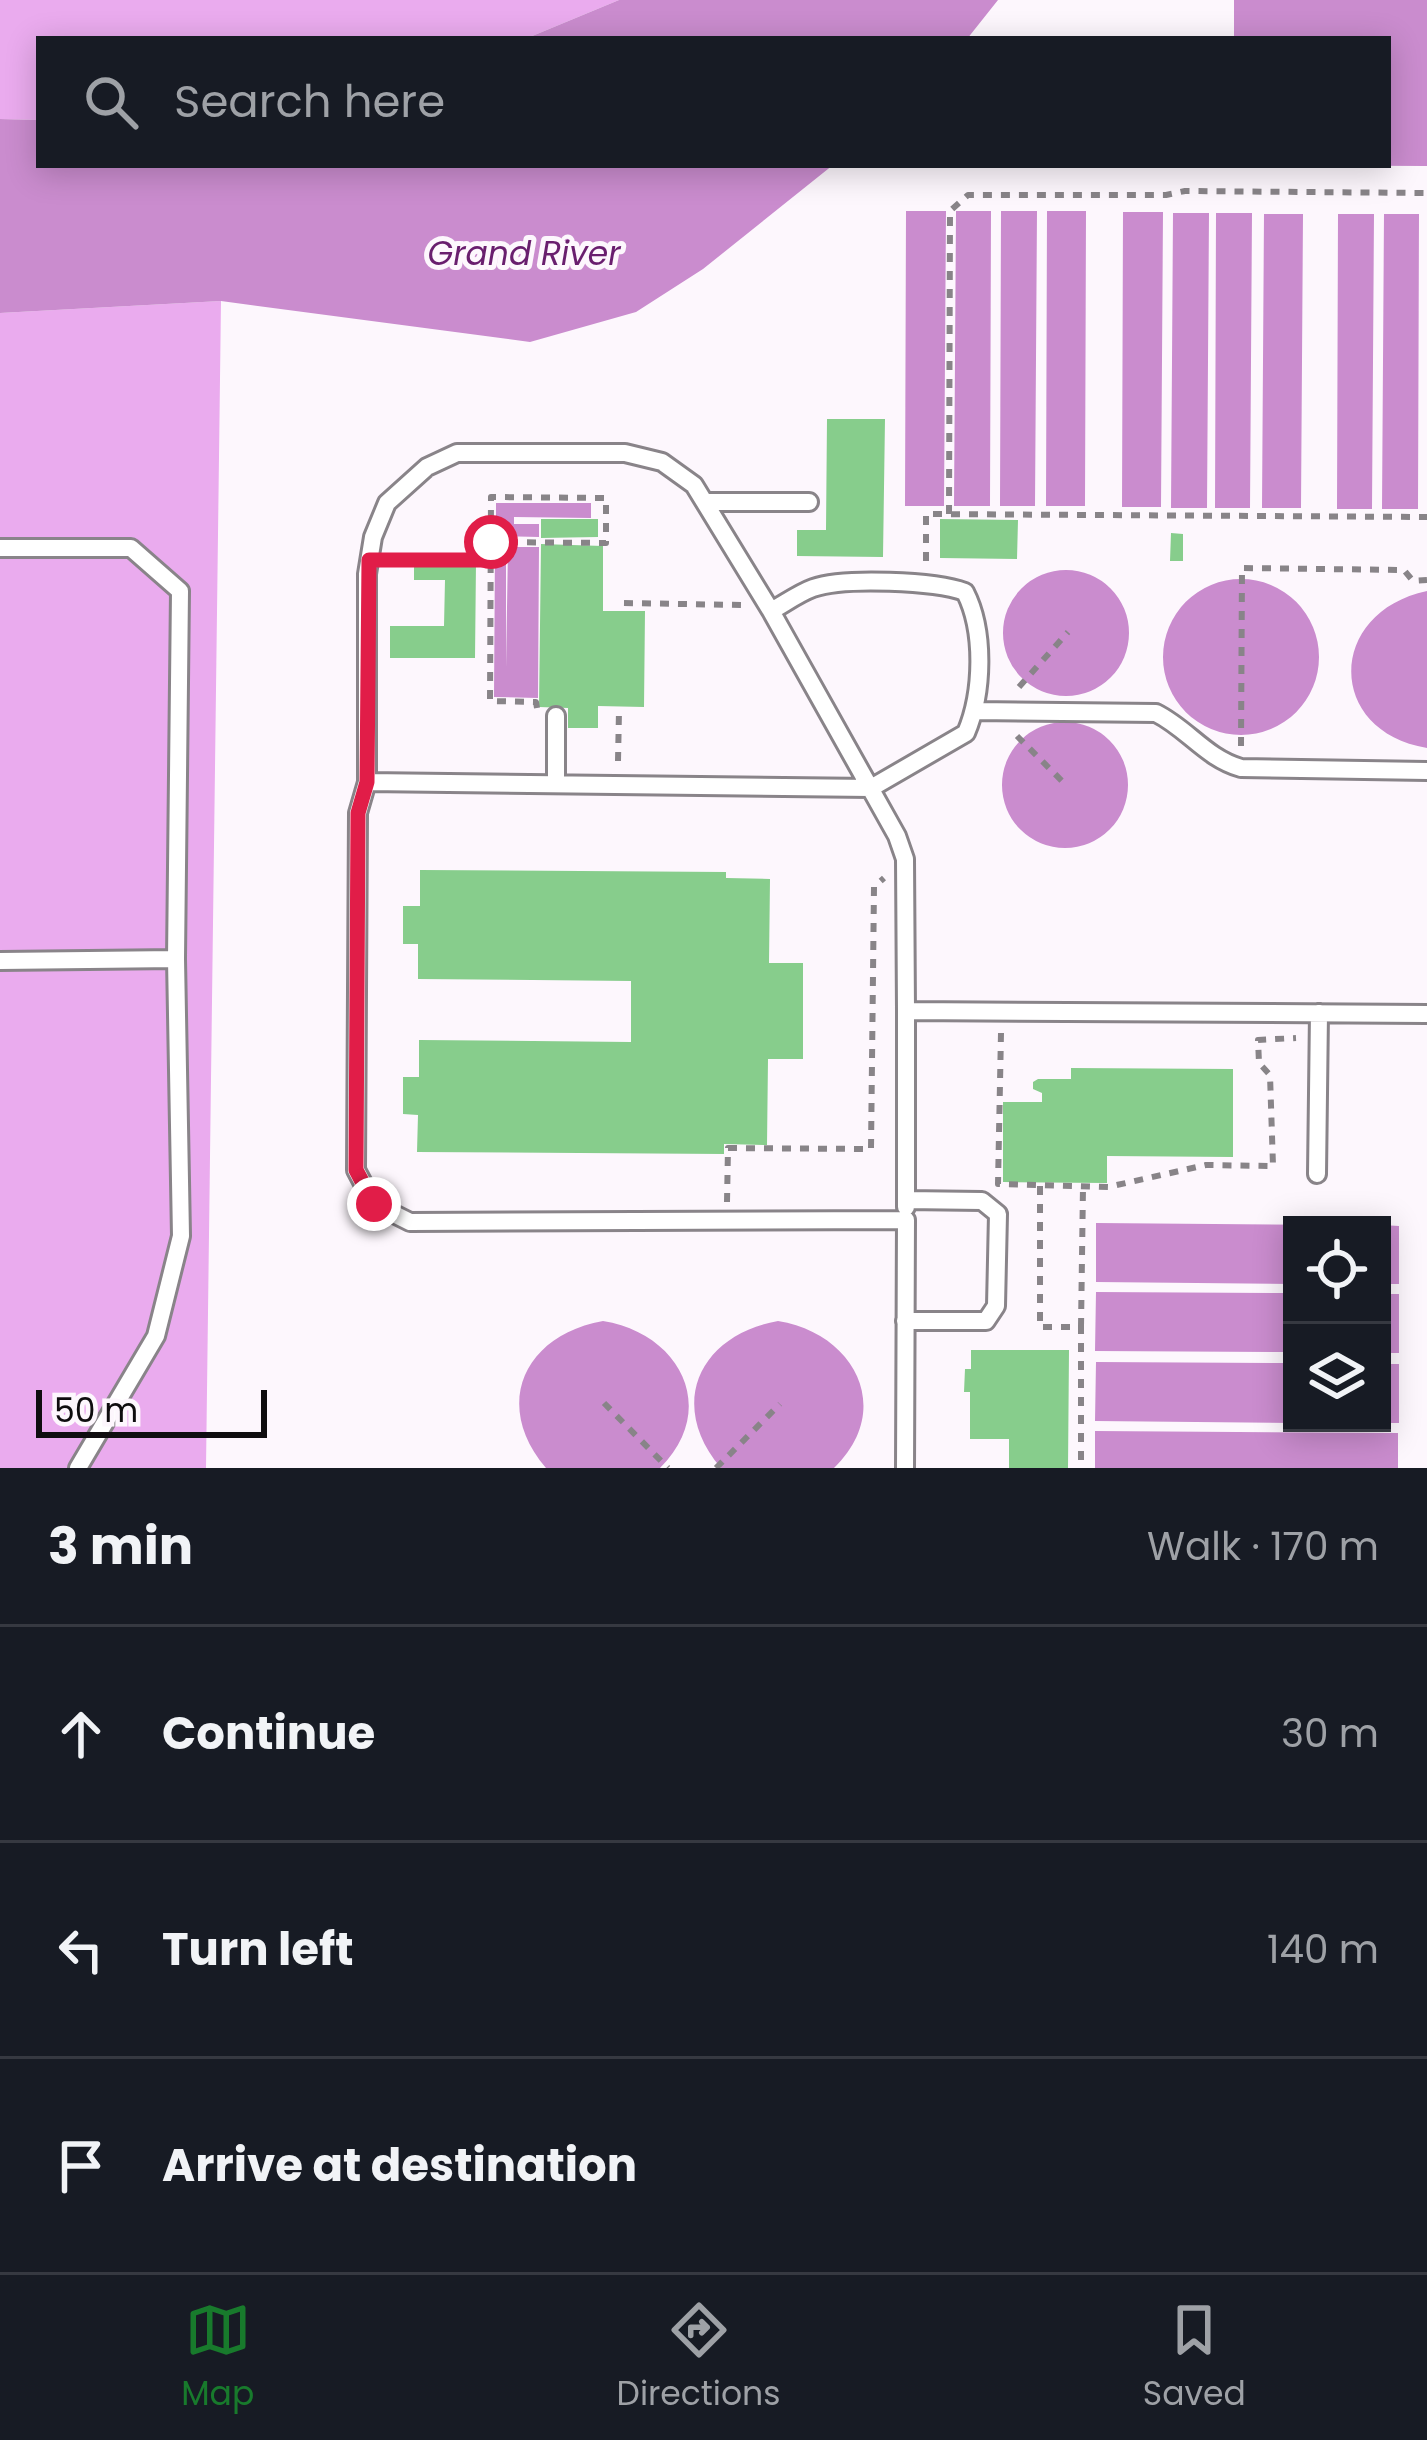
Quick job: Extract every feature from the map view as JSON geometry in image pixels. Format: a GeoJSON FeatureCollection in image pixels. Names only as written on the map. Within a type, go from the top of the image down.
{"type":"FeatureCollection","features":[{"type":"Feature","properties":{"kind":"lane"},"geometry":{"type":"LineString","coordinates":[[905,1468],[907,1011],[904,860],[871,788],[694,485],[662,462],[625,453],[457,453],[427,466],[387,503],[369,560],[367,782],[358,813],[356,1170],[374,1204],[410,1222],[906,1220]]}},
{"type":"Feature","properties":{"kind":"lane"},"geometry":{"type":"LineString","coordinates":[[705,502],[809,502]]}},
{"type":"Feature","properties":{"kind":"lane"},"geometry":{"type":"LineString","coordinates":[[0,548],[131,548],[180,591],[176,959],[181,1236],[156,1336],[78,1468]]}},
{"type":"Feature","properties":{"kind":"lane"},"geometry":{"type":"LineString","coordinates":[[367,782],[871,788],[966,733],[975,711],[976,613],[965,592],[941,583],[836,584],[813,588],[769,608]]}},
{"type":"Feature","properties":{"kind":"lane"},"geometry":{"type":"LineString","coordinates":[[975,711],[1156,713],[1175,722],[1217,761],[1241,768],[1427,771]]}},
{"type":"Feature","properties":{"kind":"lane"},"geometry":{"type":"LineString","coordinates":[[556,716],[556,784]]}},
{"type":"Feature","properties":{"kind":"lane"},"geometry":{"type":"LineString","coordinates":[[0,961],[176,959]]}},
{"type":"Feature","properties":{"kind":"lane"},"geometry":{"type":"LineString","coordinates":[[907,1011],[1427,1014]]}},
{"type":"Feature","properties":{"kind":"lane"},"geometry":{"type":"LineString","coordinates":[[1317,1174],[1319,1013]]}},
{"type":"Feature","properties":{"kind":"lane"},"geometry":{"type":"LineString","coordinates":[[905,1322],[986,1322],[996,1306],[998,1214],[982,1201],[906,1200]]}},
{"type":"Feature","properties":{"kind":"path"},"geometry":{"type":"LineString","coordinates":[[949,514],[950,211],[968,195],[1166,195],[1185,190],[1427,193]]}},
{"type":"Feature","properties":{"kind":"path"},"geometry":{"type":"LineString","coordinates":[[491,542],[606,544],[606,498],[491,497],[490,701],[536,702],[537,717],[556,716]]}},
{"type":"Feature","properties":{"kind":"path"},"geometry":{"type":"LineString","coordinates":[[926,583],[926,514],[1427,517]]}},
{"type":"Feature","properties":{"kind":"path"},"geometry":{"type":"LineString","coordinates":[[369,560],[491,560]]}},
{"type":"Feature","properties":{"kind":"path"},"geometry":{"type":"LineString","coordinates":[[1241,768],[1243,568],[1404,570],[1413,581],[1427,580]]}},
{"type":"Feature","properties":{"kind":"path"},"geometry":{"type":"LineString","coordinates":[[624,603],[769,608]]}},
{"type":"Feature","properties":{"kind":"path"},"geometry":{"type":"LineString","coordinates":[[1019,686],[1068,632]]}},
{"type":"Feature","properties":{"kind":"path"},"geometry":{"type":"LineString","coordinates":[[618,785],[619,711]]}},
{"type":"Feature","properties":{"kind":"path"},"geometry":{"type":"LineString","coordinates":[[1017,736],[1067,786]]}},
{"type":"Feature","properties":{"kind":"path"},"geometry":{"type":"LineString","coordinates":[[727,1220],[728,1148],[871,1149],[874,887],[904,860]]}},
{"type":"Feature","properties":{"kind":"path"},"geometry":{"type":"LineString","coordinates":[[1001,1012],[998,1184],[1040,1186],[1108,1186],[1206,1165],[1273,1166],[1270,1075],[1259,1063],[1258,1040],[1294,1040],[1319,1013]]}},
{"type":"Feature","properties":{"kind":"path"},"geometry":{"type":"LineString","coordinates":[[1040,1186],[1040,1327],[1082,1327]]}},
{"type":"Feature","properties":{"kind":"path"},"geometry":{"type":"LineString","coordinates":[[1081,1468],[1083,1186]]}},
{"type":"Feature","properties":{"kind":"path"},"geometry":{"type":"LineString","coordinates":[[604,1403],[668,1468]]}},
{"type":"Feature","properties":{"kind":"path"},"geometry":{"type":"LineString","coordinates":[[716,1468],[780,1404]]}},
{"type":"Feature","properties":{"kind":"shaded area"},"geometry":{"type":"Polygon","coordinates":[[[0,0],[619,0],[532,36],[36,36],[36,120],[0,119],[0,0]]]}},
{"type":"Feature","properties":{"kind":"shaded area"},"geometry":{"type":"Polygon","coordinates":[[[221,301],[206,1468],[0,1468],[0,313],[221,301]]]}},
{"type":"Feature","properties":{"kind":"water"},"geometry":{"type":"Polygon","coordinates":[[[619,0],[998,0],[969,36],[532,36],[619,0]]]}},
{"type":"Feature","properties":{"kind":"water"},"geometry":{"type":"Polygon","coordinates":[[[1234,0],[1427,0],[1427,166],[1391,166],[1391,36],[1234,36],[1234,0]]]}},
{"type":"Feature","properties":{"kind":"water","name":"Grand River"},"geometry":{"type":"Polygon","coordinates":[[[0,119],[36,120],[36,168],[829,168],[703,269],[636,312],[530,342],[221,301],[0,313],[0,119]]]}},
{"type":"Feature","properties":{"kind":"water"},"geometry":{"type":"Polygon","coordinates":[[[906,211],[946,211],[944,506],[905,506],[906,211]]]}},
{"type":"Feature","properties":{"kind":"water"},"geometry":{"type":"Polygon","coordinates":[[[956,211],[991,211],[990,506],[954,506],[956,211]]]}},
{"type":"Feature","properties":{"kind":"water"},"geometry":{"type":"Polygon","coordinates":[[[1001,211],[1037,211],[1035,506],[1000,506],[1001,211]]]}},
{"type":"Feature","properties":{"kind":"water"},"geometry":{"type":"Polygon","coordinates":[[[1047,211],[1086,211],[1085,506],[1046,506],[1047,211]]]}},
{"type":"Feature","properties":{"kind":"water"},"geometry":{"type":"Polygon","coordinates":[[[1123,212],[1163,212],[1161,507],[1122,507],[1123,212]]]}},
{"type":"Feature","properties":{"kind":"water"},"geometry":{"type":"Polygon","coordinates":[[[1173,213],[1209,213],[1207,508],[1171,508],[1173,213]]]}},
{"type":"Feature","properties":{"kind":"water"},"geometry":{"type":"Polygon","coordinates":[[[1216,213],[1252,213],[1250,508],[1215,508],[1216,213]]]}},
{"type":"Feature","properties":{"kind":"water"},"geometry":{"type":"Polygon","coordinates":[[[1264,214],[1303,214],[1301,508],[1262,508],[1264,214]]]}},
{"type":"Feature","properties":{"kind":"water"},"geometry":{"type":"Polygon","coordinates":[[[1338,214],[1374,214],[1372,509],[1337,509],[1338,214]]]}},
{"type":"Feature","properties":{"kind":"water"},"geometry":{"type":"Polygon","coordinates":[[[1384,214],[1419,214],[1418,509],[1382,509],[1384,214]]]}},
{"type":"Feature","properties":{"kind":"water"},"geometry":{"type":"Polygon","coordinates":[[[496,503],[591,503],[591,518],[514,517],[514,524],[539,524],[539,537],[496,536],[496,503]]]}},
{"type":"Feature","properties":{"kind":"water"},"geometry":{"type":"Polygon","coordinates":[[[495,546],[506,546],[506,668],[508,547],[539,547],[538,698],[494,697],[495,546]]]}},
{"type":"Feature","properties":{"kind":"water"},"geometry":{"type":"Polygon","coordinates":[[[1066,570],[1090,574],[1111,588],[1125,609],[1129,633],[1125,657],[1111,678],[1090,692],[1066,696],[1042,692],[1021,678],[1007,657],[1003,633],[1007,609],[1021,588],[1042,574],[1066,570]]]}},
{"type":"Feature","properties":{"kind":"water"},"geometry":{"type":"Polygon","coordinates":[[[1241,579],[1271,585],[1296,602],[1313,627],[1319,657],[1313,687],[1296,712],[1271,729],[1241,735],[1211,729],[1186,712],[1169,687],[1163,657],[1169,627],[1186,602],[1211,585],[1241,579]]]}},
{"type":"Feature","properties":{"kind":"water"},"geometry":{"type":"Polygon","coordinates":[[[1427,591],[1427,748],[1394,737],[1370,719],[1356,696],[1351,671],[1356,645],[1370,622],[1394,603],[1427,591]]]}},
{"type":"Feature","properties":{"kind":"water"},"geometry":{"type":"Polygon","coordinates":[[[1065,722],[1089,726],[1110,740],[1124,761],[1128,785],[1124,809],[1110,830],[1089,844],[1065,848],[1041,844],[1020,830],[1006,809],[1002,785],[1006,761],[1020,740],[1041,726],[1065,722]]]}},
{"type":"Feature","properties":{"kind":"water"},"geometry":{"type":"Polygon","coordinates":[[[1096,1223],[1283,1225],[1283,1284],[1096,1282],[1096,1223]]]}},
{"type":"Feature","properties":{"kind":"water"},"geometry":{"type":"Polygon","coordinates":[[[1391,1226],[1399,1226],[1399,1284],[1391,1284],[1391,1226]]]}},
{"type":"Feature","properties":{"kind":"water"},"geometry":{"type":"Polygon","coordinates":[[[1096,1292],[1283,1293],[1283,1352],[1095,1351],[1096,1292]]]}},
{"type":"Feature","properties":{"kind":"water"},"geometry":{"type":"Polygon","coordinates":[[[1391,1294],[1399,1294],[1399,1353],[1391,1353],[1391,1294]]]}},
{"type":"Feature","properties":{"kind":"water"},"geometry":{"type":"Polygon","coordinates":[[[603,1321],[630,1328],[652,1341],[682,1376],[687,1421],[678,1445],[660,1468],[546,1468],[521,1420],[519,1397],[525,1376],[553,1341],[603,1321]]]}},
{"type":"Feature","properties":{"kind":"water"},"geometry":{"type":"Polygon","coordinates":[[[778,1321],[805,1328],[845,1357],[863,1399],[862,1422],[834,1468],[721,1468],[696,1420],[694,1397],[700,1376],[728,1341],[778,1321]]]}},
{"type":"Feature","properties":{"kind":"water"},"geometry":{"type":"Polygon","coordinates":[[[1096,1362],[1283,1363],[1283,1423],[1095,1421],[1096,1362]]]}},
{"type":"Feature","properties":{"kind":"water"},"geometry":{"type":"Polygon","coordinates":[[[1391,1364],[1399,1364],[1399,1423],[1391,1423],[1391,1364]]]}},
{"type":"Feature","properties":{"kind":"water"},"geometry":{"type":"Polygon","coordinates":[[[1095,1431],[1398,1433],[1398,1468],[1095,1468],[1095,1431]]]}},
{"type":"Feature","properties":{"kind":"building"},"geometry":{"type":"Polygon","coordinates":[[[827,419],[885,419],[883,557],[797,556],[797,530],[826,530],[827,419]]]}},
{"type":"Feature","properties":{"kind":"building"},"geometry":{"type":"Polygon","coordinates":[[[541,519],[598,519],[598,537],[541,538],[541,519]]]}},
{"type":"Feature","properties":{"kind":"building"},"geometry":{"type":"Polygon","coordinates":[[[940,519],[1018,520],[1017,559],[940,558],[940,519]]]}},
{"type":"Feature","properties":{"kind":"building"},"geometry":{"type":"Polygon","coordinates":[[[1171,533],[1183,534],[1183,561],[1170,561],[1171,533]]]}},
{"type":"Feature","properties":{"kind":"building"},"geometry":{"type":"Polygon","coordinates":[[[541,544],[603,546],[603,611],[645,611],[644,707],[598,706],[598,728],[568,728],[568,708],[539,707],[541,544]]]}},
{"type":"Feature","properties":{"kind":"building"},"geometry":{"type":"Polygon","coordinates":[[[446,561],[476,562],[475,658],[390,658],[390,626],[444,626],[445,580],[414,580],[414,564],[446,565],[446,561]]]}},
{"type":"Feature","properties":{"kind":"building"},"geometry":{"type":"Polygon","coordinates":[[[420,870],[726,872],[726,878],[770,879],[769,963],[803,963],[803,1059],[768,1059],[767,1145],[724,1144],[724,1154],[417,1152],[418,1115],[403,1114],[403,1077],[419,1077],[419,1040],[631,1042],[631,981],[418,979],[418,944],[403,944],[403,906],[420,906],[420,870]]]}},
{"type":"Feature","properties":{"kind":"building"},"geometry":{"type":"Polygon","coordinates":[[[1071,1068],[1233,1069],[1233,1157],[1107,1156],[1107,1183],[1003,1182],[1003,1102],[1042,1102],[1042,1093],[1033,1089],[1033,1082],[1071,1079],[1071,1068]]]}},
{"type":"Feature","properties":{"kind":"building"},"geometry":{"type":"Polygon","coordinates":[[[971,1350],[1069,1350],[1068,1468],[1009,1468],[1009,1439],[970,1439],[970,1392],[964,1392],[971,1350]]]}},
{"type":"Feature","properties":{"kind":"route"},"geometry":{"type":"LineString","coordinates":[[374,1204],[356,1170],[358,813],[367,782],[369,560],[491,560],[491,542]]}}]}
